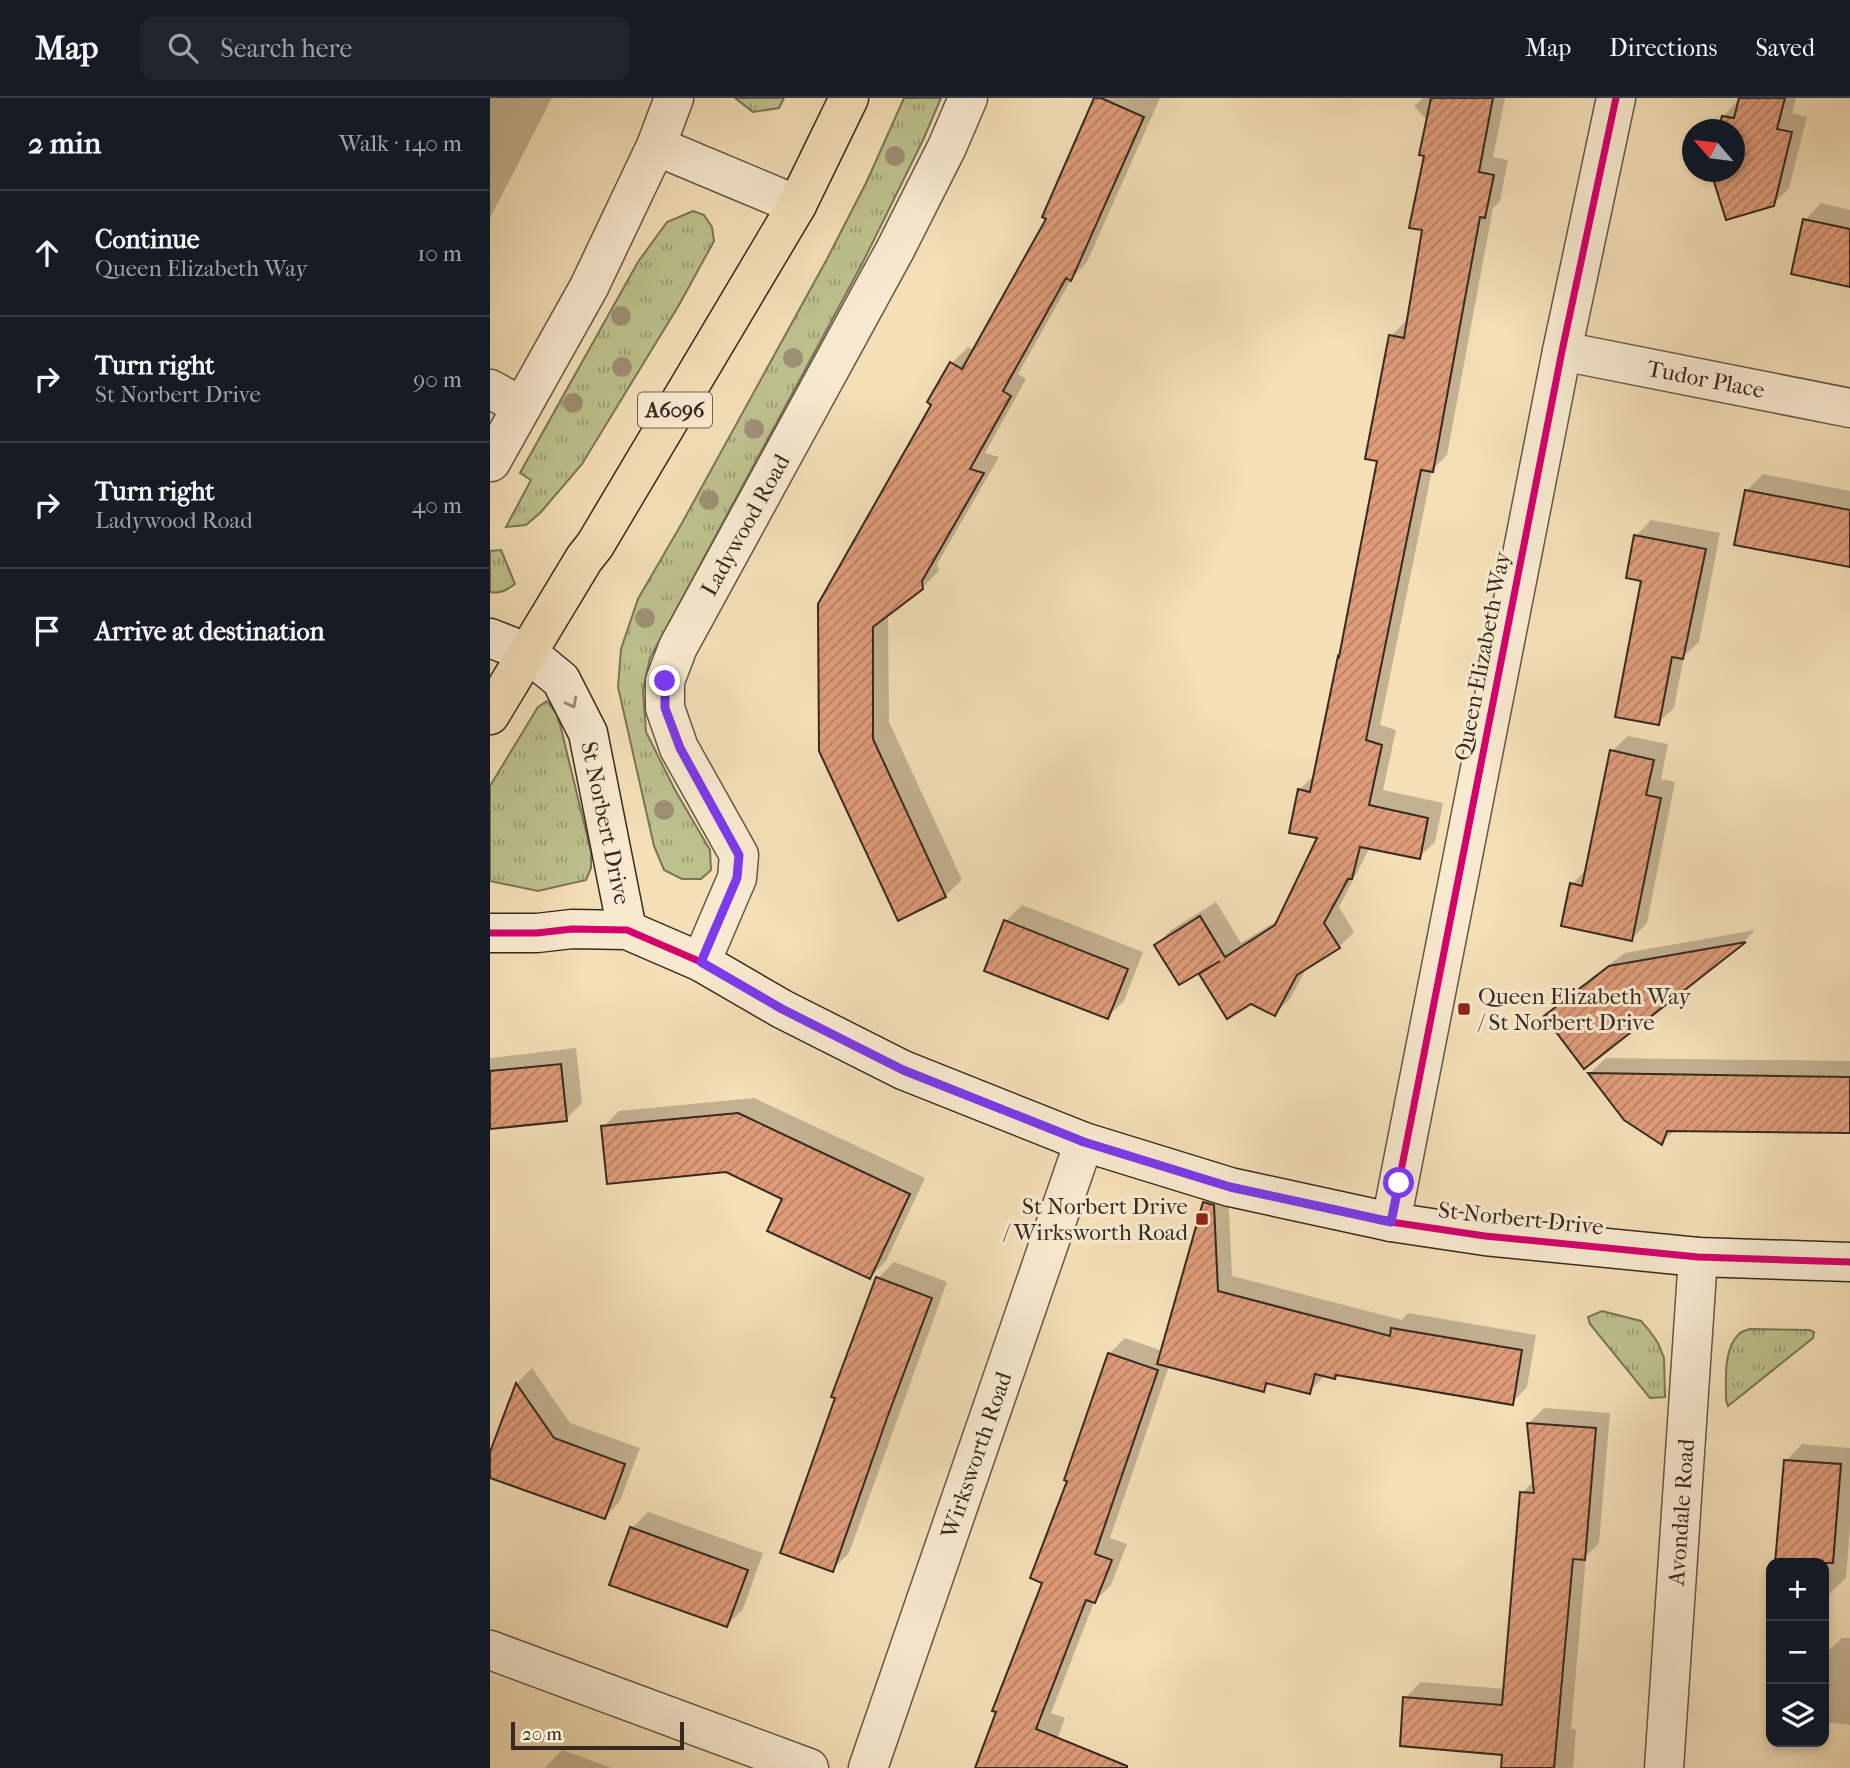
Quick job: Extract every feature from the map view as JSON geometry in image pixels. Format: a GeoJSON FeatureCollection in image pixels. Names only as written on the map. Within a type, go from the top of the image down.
{"type":"FeatureCollection","features":[{"type":"Feature","properties":{"kind":"main road","name":"A6096"},"geometry":{"type":"LineString","coordinates":[[490,715],[595,545],[797,205],[849,98]]}},
{"type":"Feature","properties":{"kind":"street"},"geometry":{"type":"LineString","coordinates":[[491,463],[506,397],[589,287],[656,146],[674,98]]}},
{"type":"Feature","properties":{"kind":"street","name":"Ladywood Road"},"geometry":{"type":"LineString","coordinates":[[701,962],[737,878],[739,855],[680,748],[665,708],[665,681],[678,647],[895,250],[947,147],[968,98]]}},
{"type":"Feature","properties":{"kind":"street","name":"Queen Elizabeth Way"},"geometry":{"type":"LineString","coordinates":[[1391,1222],[1562,351],[1616,98]]}},
{"type":"Feature","properties":{"kind":"street"},"geometry":{"type":"LineString","coordinates":[[656,146],[797,205]]}},
{"type":"Feature","properties":{"kind":"street","name":"Tudor Place"},"geometry":{"type":"LineString","coordinates":[[1562,351],[1850,408]]}},
{"type":"Feature","properties":{"kind":"street","name":"St Norbert Drive"},"geometry":{"type":"LineString","coordinates":[[490,638],[528,653],[561,680],[588,733],[628,930]]}},
{"type":"Feature","properties":{"kind":"street","name":"St Norbert Drive"},"geometry":{"type":"LineString","coordinates":[[490,933],[537,933],[572,929],[628,930],[701,962],[782,1009],[903,1070],[1084,1142],[1230,1187],[1391,1222],[1485,1236],[1698,1256],[1850,1262]]}},
{"type":"Feature","properties":{"kind":"street","name":"Wirksworth Road"},"geometry":{"type":"LineString","coordinates":[[868,1768],[1084,1142]]}},
{"type":"Feature","properties":{"kind":"street","name":"Avondale Road"},"geometry":{"type":"LineString","coordinates":[[1664,1768],[1698,1256]]}},
{"type":"Feature","properties":{"kind":"street"},"geometry":{"type":"LineString","coordinates":[[490,1650],[809,1768]]}},
{"type":"Feature","properties":{"kind":"green space"},"geometry":{"type":"Polygon","coordinates":[[[735,98],[784,98],[779,108],[753,112],[735,98]]]}},
{"type":"Feature","properties":{"kind":"green space"},"geometry":{"type":"Polygon","coordinates":[[[904,98],[941,98],[862,264],[650,658],[643,690],[646,732],[675,790],[710,850],[711,870],[701,879],[682,879],[664,870],[654,846],[618,687],[621,649],[638,599],[827,259],[867,181],[904,98]]]}},
{"type":"Feature","properties":{"kind":"green space"},"geometry":{"type":"Polygon","coordinates":[[[693,211],[704,215],[712,227],[714,241],[679,305],[582,464],[541,512],[526,525],[506,527],[531,480],[520,473],[638,262],[667,222],[693,211]]]}},
{"type":"Feature","properties":{"kind":"green space"},"geometry":{"type":"Polygon","coordinates":[[[501,550],[515,584],[503,591],[490,592],[490,551],[501,550]]]}},
{"type":"Feature","properties":{"kind":"green space"},"geometry":{"type":"Polygon","coordinates":[[[547,701],[558,716],[591,852],[591,868],[586,880],[538,891],[490,881],[490,786],[538,707],[547,701]]]}},
{"type":"Feature","properties":{"kind":"green space"},"geometry":{"type":"Polygon","coordinates":[[[1602,1311],[1641,1321],[1649,1330],[1664,1358],[1665,1397],[1650,1398],[1590,1324],[1588,1317],[1602,1311]]]}},
{"type":"Feature","properties":{"kind":"green space"},"geometry":{"type":"Polygon","coordinates":[[[1749,1329],[1814,1332],[1813,1338],[1728,1406],[1726,1366],[1730,1348],[1740,1333],[1749,1329]]]}},
{"type":"Feature","properties":{"kind":"building"},"geometry":{"type":"Polygon","coordinates":[[[1094,98],[1101,98],[1144,117],[1071,281],[1066,278],[1003,391],[1011,396],[970,469],[984,473],[922,581],[923,589],[873,627],[873,739],[946,897],[898,921],[819,751],[818,604],[931,405],[927,402],[950,362],[962,369],[1046,219],[1042,217],[1094,98]]]}},
{"type":"Feature","properties":{"kind":"building"},"geometry":{"type":"Polygon","coordinates":[[[1431,98],[1493,98],[1479,172],[1494,175],[1485,218],[1480,217],[1433,472],[1421,470],[1366,740],[1382,745],[1369,805],[1428,818],[1420,859],[1360,847],[1352,879],[1348,879],[1324,923],[1340,948],[1297,975],[1275,1016],[1251,1004],[1227,1019],[1199,974],[1220,961],[1179,985],[1154,945],[1200,916],[1225,957],[1275,925],[1317,838],[1289,833],[1298,789],[1310,792],[1339,657],[1377,461],[1365,459],[1389,335],[1404,338],[1422,230],[1409,228],[1424,156],[1419,155],[1431,98]]]}},
{"type":"Feature","properties":{"kind":"building"},"geometry":{"type":"Polygon","coordinates":[[[1739,98],[1785,98],[1777,129],[1792,132],[1774,206],[1726,220],[1714,182],[1745,182],[1745,119],[1721,119],[1722,116],[1734,118],[1739,98]]]}},
{"type":"Feature","properties":{"kind":"building"},"geometry":{"type":"Polygon","coordinates":[[[1803,219],[1850,229],[1850,287],[1791,274],[1803,219]]]}},
{"type":"Feature","properties":{"kind":"building"},"geometry":{"type":"Polygon","coordinates":[[[1745,490],[1850,510],[1850,567],[1734,545],[1745,490]]]}},
{"type":"Feature","properties":{"kind":"building"},"geometry":{"type":"Polygon","coordinates":[[[1634,535],[1706,549],[1683,659],[1672,657],[1659,725],[1615,717],[1641,581],[1626,578],[1634,535]]]}},
{"type":"Feature","properties":{"kind":"building"},"geometry":{"type":"Polygon","coordinates":[[[1610,750],[1654,760],[1646,795],[1661,798],[1632,941],[1561,926],[1570,883],[1582,886],[1610,750]]]}},
{"type":"Feature","properties":{"kind":"building"},"geometry":{"type":"Polygon","coordinates":[[[1004,920],[1128,969],[1108,1019],[984,971],[1004,920]]]}},
{"type":"Feature","properties":{"kind":"building"},"geometry":{"type":"Polygon","coordinates":[[[1746,942],[1584,1069],[1544,1016],[1609,966],[1746,942]]]}},
{"type":"Feature","properties":{"kind":"building"},"geometry":{"type":"Polygon","coordinates":[[[561,1064],[567,1121],[490,1129],[490,1071],[561,1064]]]}},
{"type":"Feature","properties":{"kind":"building"},"geometry":{"type":"Polygon","coordinates":[[[1588,1073],[1850,1077],[1850,1133],[1667,1131],[1662,1145],[1624,1120],[1588,1073]]]}},
{"type":"Feature","properties":{"kind":"building"},"geometry":{"type":"Polygon","coordinates":[[[738,1113],[910,1194],[870,1279],[767,1231],[782,1199],[726,1172],[607,1184],[601,1126],[738,1113]]]}},
{"type":"Feature","properties":{"kind":"building"},"geometry":{"type":"Polygon","coordinates":[[[1203,1202],[1214,1205],[1218,1291],[1390,1336],[1391,1328],[1522,1350],[1513,1405],[1336,1375],[1335,1379],[1315,1374],[1310,1394],[1266,1383],[1264,1392],[1157,1364],[1203,1202]]]}},
{"type":"Feature","properties":{"kind":"building"},"geometry":{"type":"Polygon","coordinates":[[[876,1277],[932,1298],[833,1572],[780,1553],[835,1398],[831,1397],[876,1277]]]}},
{"type":"Feature","properties":{"kind":"building"},"geometry":{"type":"Polygon","coordinates":[[[1108,1353],[1158,1370],[1095,1554],[1112,1560],[1095,1603],[1086,1600],[1036,1729],[1127,1768],[975,1768],[996,1712],[992,1711],[1042,1583],[1030,1578],[1067,1481],[1064,1480],[1108,1353]]]}},
{"type":"Feature","properties":{"kind":"building"},"geometry":{"type":"Polygon","coordinates":[[[516,1383],[554,1438],[625,1464],[605,1519],[490,1478],[490,1452],[516,1383]]]}},
{"type":"Feature","properties":{"kind":"building"},"geometry":{"type":"Polygon","coordinates":[[[1527,1423],[1596,1428],[1585,1560],[1573,1559],[1554,1768],[1501,1768],[1502,1755],[1400,1746],[1403,1697],[1502,1705],[1520,1492],[1534,1493],[1527,1423]]]}},
{"type":"Feature","properties":{"kind":"building"},"geometry":{"type":"Polygon","coordinates":[[[1784,1460],[1841,1464],[1833,1563],[1829,1563],[1829,1558],[1775,1558],[1784,1460]]]}},
{"type":"Feature","properties":{"kind":"building"},"geometry":{"type":"Polygon","coordinates":[[[630,1527],[748,1570],[727,1627],[609,1585],[630,1527]]]}},
{"type":"Feature","properties":{"kind":"cycle path"},"geometry":{"type":"LineString","coordinates":[[1391,1222],[1562,351],[1616,98]]}},
{"type":"Feature","properties":{"kind":"cycle path"},"geometry":{"type":"LineString","coordinates":[[490,933],[537,933],[572,929],[627,930],[701,962],[782,1009],[903,1070],[1084,1142],[1230,1187],[1391,1222],[1485,1236],[1698,1257],[1850,1262]]}},
{"type":"Feature","properties":{"kind":"place","name":"Queen Elizabeth Way / St Norbert Drive"},"geometry":{"type":"Point","coordinates":[1464,1009]}},
{"type":"Feature","properties":{"kind":"place","name":"St Norbert Drive / Wirksworth Road"},"geometry":{"type":"Point","coordinates":[1202,1219]}},
{"type":"Feature","properties":{"kind":"route"},"geometry":{"type":"LineString","coordinates":[[665,681],[665,708],[680,748],[739,855],[737,878],[701,962],[782,1009],[903,1070],[1084,1142],[1230,1187],[1391,1222],[1399,1183]]}}]}
